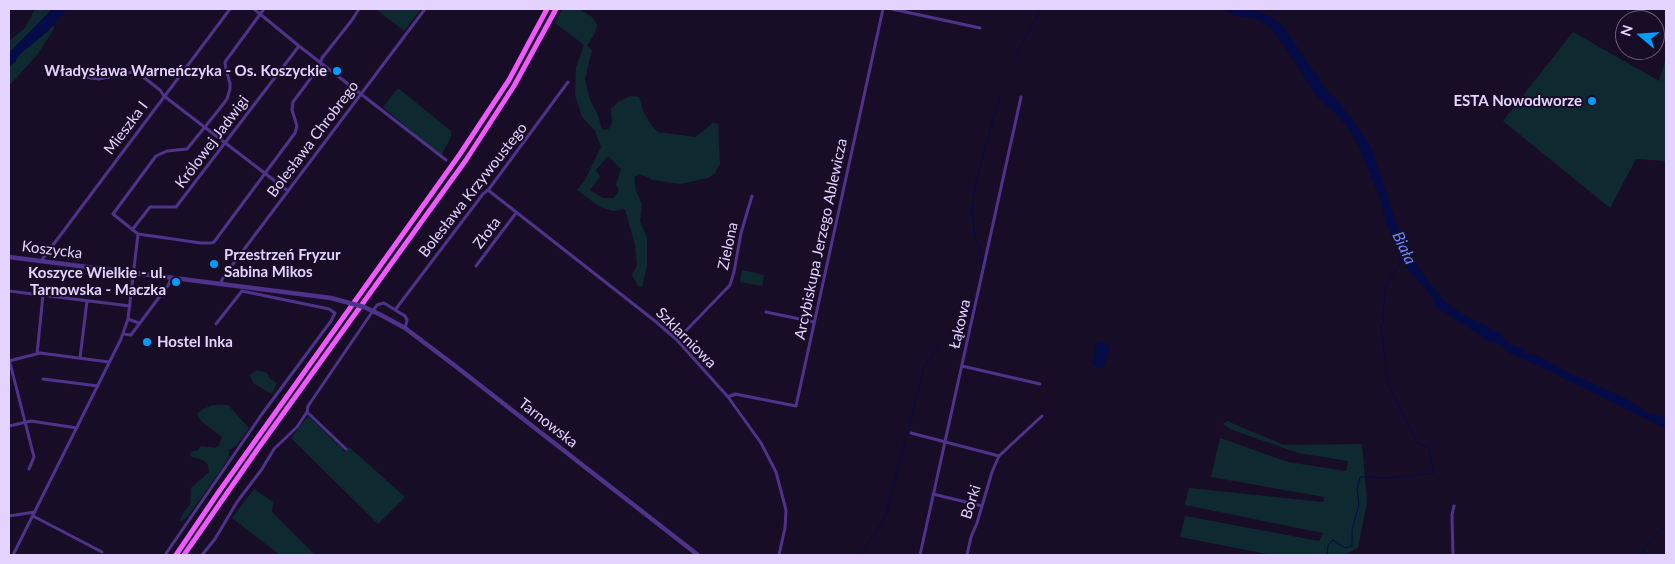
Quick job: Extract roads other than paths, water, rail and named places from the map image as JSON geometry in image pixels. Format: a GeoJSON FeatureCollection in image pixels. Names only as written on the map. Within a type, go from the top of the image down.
{"type":"FeatureCollection","features":[{"type":"Feature","properties":{"kind":"main road"},"geometry":{"type":"LineString","coordinates":[[176,555],[223,486],[460,154],[508,80],[547,9]]}},
{"type":"Feature","properties":{"kind":"main road"},"geometry":{"type":"LineString","coordinates":[[184,555],[466,160],[514,86],[556,9]]}},
{"type":"Feature","properties":{"kind":"street","name":"Mieszka I"},"geometry":{"type":"LineString","coordinates":[[41,261],[230,9]]}},
{"type":"Feature","properties":{"kind":"street"},"geometry":{"type":"LineString","coordinates":[[254,9],[446,160]]}},
{"type":"Feature","properties":{"kind":"street"},"geometry":{"type":"LineString","coordinates":[[264,9],[225,62],[230,83],[226,99],[187,149],[156,156],[113,214],[138,234],[200,243],[214,242],[295,134],[297,126],[292,110],[293,102],[321,63],[322,58],[359,9]]}},
{"type":"Feature","properties":{"kind":"street","name":"Bolesława Chrobrego"},"geometry":{"type":"LineString","coordinates":[[220,284],[425,9]]}},
{"type":"Feature","properties":{"kind":"street","name":"Arcybiskupa Jerzego Ablewicza"},"geometry":{"type":"LineString","coordinates":[[728,397],[735,394],[796,406],[883,9]]}},
{"type":"Feature","properties":{"kind":"street"},"geometry":{"type":"LineString","coordinates":[[892,9],[980,28]]}},
{"type":"Feature","properties":{"kind":"street","name":"Królowej Jadwigi"},"geometry":{"type":"LineString","coordinates":[[132,230],[150,207],[176,207],[300,46]]}},
{"type":"Feature","properties":{"kind":"street"},"geometry":{"type":"LineString","coordinates":[[76,76],[100,79],[132,72],[138,73],[160,90],[164,96],[288,191]]}},
{"type":"Feature","properties":{"kind":"street","name":"Bolesława Krzywoustego"},"geometry":{"type":"LineString","coordinates":[[395,310],[483,194],[488,190],[568,82]]}},
{"type":"Feature","properties":{"kind":"street","name":"Łąkowa"},"geometry":{"type":"LineString","coordinates":[[920,555],[1021,97]]}},
{"type":"Feature","properties":{"kind":"street","name":"Szklarniowa"},"geometry":{"type":"LineString","coordinates":[[488,190],[655,321],[677,340],[728,397],[751,428],[776,472],[786,510],[785,528],[779,555]]}},
{"type":"Feature","properties":{"kind":"street","name":"Zielona"},"geometry":{"type":"LineString","coordinates":[[677,340],[730,285],[741,233],[752,196]]}},
{"type":"Feature","properties":{"kind":"street","name":"Złota"},"geometry":{"type":"LineString","coordinates":[[476,266],[516,213]]}},
{"type":"Feature","properties":{"kind":"street"},"geometry":{"type":"LineString","coordinates":[[19,555],[14,554],[123,334],[128,320],[138,234]]}},
{"type":"Feature","properties":{"kind":"street","name":"Koszycka"},"geometry":{"type":"LineString","coordinates":[[9,257],[171,277],[242,289],[331,298],[364,307],[381,315]]}},
{"type":"Feature","properties":{"kind":"street"},"geometry":{"type":"LineString","coordinates":[[123,334],[131,335],[169,284],[171,277]]}},
{"type":"Feature","properties":{"kind":"street"},"geometry":{"type":"LineString","coordinates":[[165,555],[262,414],[335,313],[242,289],[216,324]]}},
{"type":"Feature","properties":{"kind":"street"},"geometry":{"type":"LineString","coordinates":[[9,291],[130,306]]}},
{"type":"Feature","properties":{"kind":"street"},"geometry":{"type":"LineString","coordinates":[[37,354],[43,296]]}},
{"type":"Feature","properties":{"kind":"street"},"geometry":{"type":"LineString","coordinates":[[80,358],[87,301]]}},
{"type":"Feature","properties":{"kind":"street"},"geometry":{"type":"LineString","coordinates":[[202,555],[215,539],[237,502],[262,469],[274,449],[297,426],[307,412],[311,402],[377,305],[384,303],[405,316],[407,320],[405,328]]}},
{"type":"Feature","properties":{"kind":"street"},"geometry":{"type":"LineString","coordinates":[[766,312],[814,322]]}},
{"type":"Feature","properties":{"kind":"street","name":"Tarnowska"},"geometry":{"type":"LineString","coordinates":[[381,315],[405,328],[698,555]]}},
{"type":"Feature","properties":{"kind":"street"},"geometry":{"type":"LineString","coordinates":[[128,320],[139,323]]}},
{"type":"Feature","properties":{"kind":"street"},"geometry":{"type":"LineString","coordinates":[[29,469],[34,457],[9,360],[37,354],[109,362]]}},
{"type":"Feature","properties":{"kind":"street"},"geometry":{"type":"LineString","coordinates":[[962,366],[1040,384]]}},
{"type":"Feature","properties":{"kind":"street"},"geometry":{"type":"LineString","coordinates":[[43,379],[98,386]]}},
{"type":"Feature","properties":{"kind":"street"},"geometry":{"type":"LineString","coordinates":[[307,412],[346,449]]}},
{"type":"Feature","properties":{"kind":"street"},"geometry":{"type":"LineString","coordinates":[[911,433],[1000,456],[1042,416]]}},
{"type":"Feature","properties":{"kind":"street"},"geometry":{"type":"LineString","coordinates":[[9,426],[31,421],[77,428]]}},
{"type":"Feature","properties":{"kind":"street","name":"Borki"},"geometry":{"type":"LineString","coordinates":[[967,555],[992,472],[1000,456]]}},
{"type":"Feature","properties":{"kind":"street"},"geometry":{"type":"LineString","coordinates":[[933,494],[982,506]]}},
{"type":"Feature","properties":{"kind":"street"},"geometry":{"type":"LineString","coordinates":[[1453,555],[1452,515],[1454,506]]}},
{"type":"Feature","properties":{"kind":"street"},"geometry":{"type":"LineString","coordinates":[[9,516],[35,512]]}},
{"type":"Feature","properties":{"kind":"street"},"geometry":{"type":"LineString","coordinates":[[33,516],[102,552]]}},
{"type":"Feature","properties":{"kind":"water"},"geometry":{"type":"Polygon","coordinates":[[[52,9],[67,9],[48,31],[19,55],[15,62],[9,66],[9,53],[52,9]]]}},
{"type":"Feature","properties":{"kind":"water","name":"Biała"},"geometry":{"type":"Polygon","coordinates":[[[1222,9],[1250,9],[1269,16],[1284,27],[1323,85],[1342,106],[1366,139],[1372,150],[1400,234],[1427,280],[1445,302],[1462,314],[1500,333],[1507,342],[1525,350],[1524,354],[1529,353],[1540,357],[1571,374],[1623,397],[1648,413],[1661,416],[1666,420],[1666,429],[1509,353],[1499,344],[1486,340],[1436,307],[1434,299],[1401,262],[1386,222],[1380,198],[1359,147],[1346,125],[1317,97],[1270,27],[1257,19],[1237,16],[1222,9]]]}},
{"type":"Feature","properties":{"kind":"water"},"geometry":{"type":"Polygon","coordinates":[[[1097,342],[1103,342],[1110,348],[1103,368],[1092,365],[1097,342]]]}},
{"type":"Feature","properties":{"kind":"waterway"},"geometry":{"type":"LineString","coordinates":[[1014,58],[1041,9]]}},
{"type":"Feature","properties":{"kind":"waterway"},"geometry":{"type":"LineString","coordinates":[[981,271],[983,258],[975,236],[972,210],[976,181],[1000,95]]}},
{"type":"Feature","properties":{"kind":"waterway","name":"Biała"},"geometry":{"type":"LineString","coordinates":[[1386,364],[1381,328],[1384,320],[1386,285],[1402,261]]}},
{"type":"Feature","properties":{"kind":"waterway"},"geometry":{"type":"LineString","coordinates":[[861,555],[886,515],[924,367],[938,346],[969,317],[975,297]]}},
{"type":"Feature","properties":{"kind":"waterway"},"geometry":{"type":"LineString","coordinates":[[1327,555],[1328,545],[1333,540],[1345,548],[1352,546],[1352,530],[1359,504],[1357,489],[1360,477],[1390,478],[1434,473],[1429,448],[1417,443],[1389,385],[1385,368]]}},
{"type":"Feature","properties":{"kind":"waterway"},"geometry":{"type":"LineString","coordinates":[[1642,555],[1644,549],[1656,534],[1666,527]]}},
{"type":"Feature","properties":{"kind":"place","name":"Władysława Warneńczyka - Os. Koszyckie"},"geometry":{"type":"Point","coordinates":[337,71]}},
{"type":"Feature","properties":{"kind":"place","name":"ESTA Nowodworze"},"geometry":{"type":"Point","coordinates":[1592,101]}},
{"type":"Feature","properties":{"kind":"place","name":"Przestrzeń Fryzur Sabina Mikos"},"geometry":{"type":"Point","coordinates":[214,264]}},
{"type":"Feature","properties":{"kind":"place","name":"Koszyce Wielkie - ul. Tarnowska - Maczka"},"geometry":{"type":"Point","coordinates":[176,282]}},
{"type":"Feature","properties":{"kind":"place","name":"Hostel Inka"},"geometry":{"type":"Point","coordinates":[147,342]}}]}
